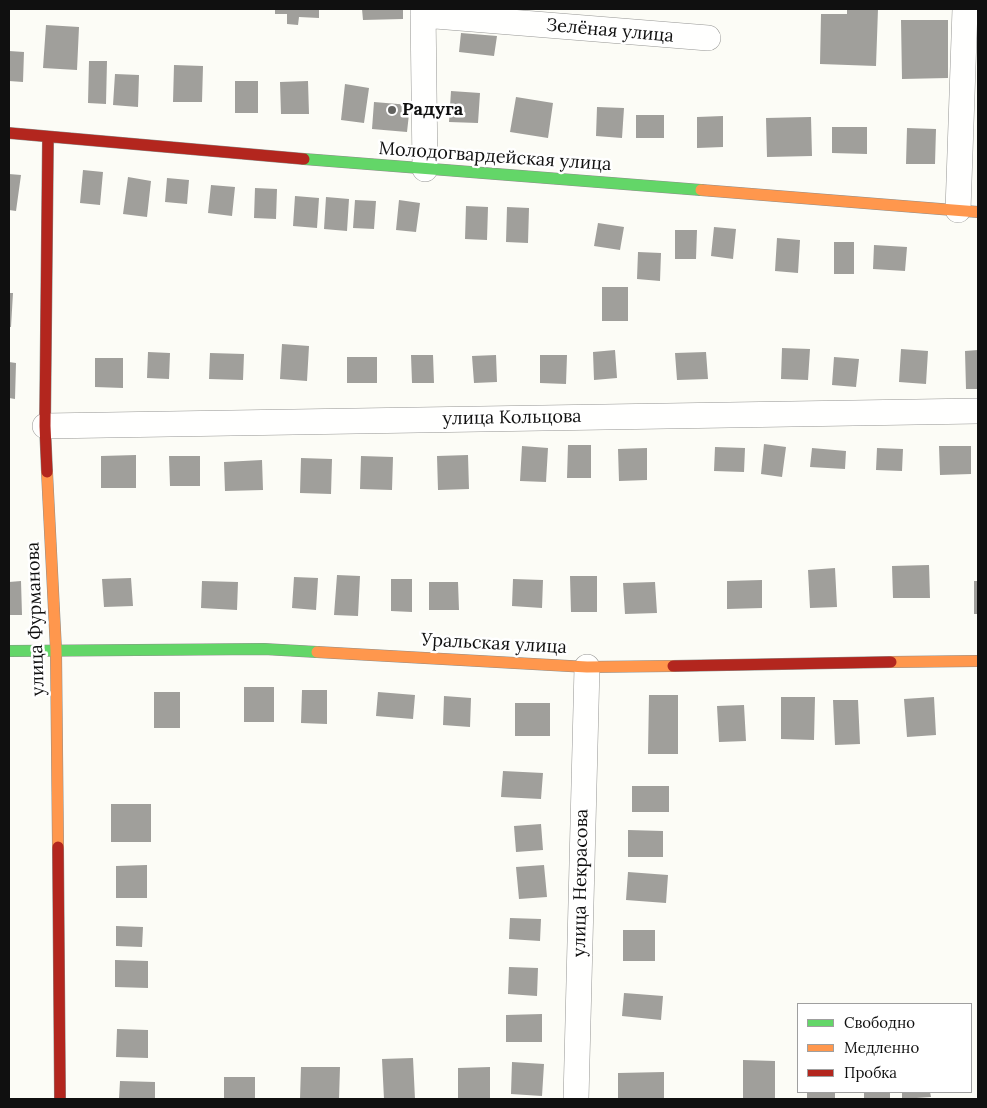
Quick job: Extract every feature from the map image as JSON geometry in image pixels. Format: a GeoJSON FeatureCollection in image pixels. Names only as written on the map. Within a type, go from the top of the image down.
{"type":"FeatureCollection","features":[{"type":"Feature","properties":{"kind":"street"},"geometry":{"type":"LineString","coordinates":[[964,9],[968,211]]}},
{"type":"Feature","properties":{"kind":"street"},"geometry":{"type":"LineString","coordinates":[[423,12],[425,169]]}},
{"type":"Feature","properties":{"kind":"street","name":"Зелёная улица"},"geometry":{"type":"LineString","coordinates":[[423,12],[708,38]]}},
{"type":"Feature","properties":{"kind":"street","name":"Молодогвардейская улица"},"geometry":{"type":"LineString","coordinates":[[9,133],[425,169],[968,211]]}},
{"type":"Feature","properties":{"kind":"street","name":"улица Фурманова"},"geometry":{"type":"LineString","coordinates":[[48,137],[45,426],[56,650],[60,1099]]}},
{"type":"Feature","properties":{"kind":"street","name":"улица Кольцова"},"geometry":{"type":"LineString","coordinates":[[45,426],[978,411]]}},
{"type":"Feature","properties":{"kind":"street","name":"Уральская улица"},"geometry":{"type":"LineString","coordinates":[[9,651],[264,649],[587,667],[978,661]]}},
{"type":"Feature","properties":{"kind":"street","name":"улица Некрасова"},"geometry":{"type":"LineString","coordinates":[[576,1099],[587,667]]}},
{"type":"Feature","properties":{"kind":"building"},"geometry":{"type":"Polygon","coordinates":[[[275,9],[319,9],[319,18],[299,17],[298,25],[287,24],[287,14],[275,14],[275,9]]]}},
{"type":"Feature","properties":{"kind":"building"},"geometry":{"type":"Polygon","coordinates":[[[362,9],[403,9],[403,19],[363,20],[362,9]]]}},
{"type":"Feature","properties":{"kind":"building"},"geometry":{"type":"Polygon","coordinates":[[[847,9],[878,9],[876,66],[820,64],[821,14],[847,14],[847,9]]]}},
{"type":"Feature","properties":{"kind":"building"},"geometry":{"type":"Polygon","coordinates":[[[901,20],[948,20],[948,78],[902,79],[901,20]]]}},
{"type":"Feature","properties":{"kind":"building"},"geometry":{"type":"Polygon","coordinates":[[[46,25],[79,27],[77,70],[43,68],[46,25]]]}},
{"type":"Feature","properties":{"kind":"building"},"geometry":{"type":"Polygon","coordinates":[[[461,33],[497,36],[494,56],[459,52],[461,33]]]}},
{"type":"Feature","properties":{"kind":"building"},"geometry":{"type":"Polygon","coordinates":[[[9,51],[24,52],[23,82],[9,81],[9,51]]]}},
{"type":"Feature","properties":{"kind":"building"},"geometry":{"type":"Polygon","coordinates":[[[89,61],[107,61],[106,104],[88,103],[89,61]]]}},
{"type":"Feature","properties":{"kind":"building"},"geometry":{"type":"Polygon","coordinates":[[[174,65],[203,66],[202,102],[173,102],[174,65]]]}},
{"type":"Feature","properties":{"kind":"building"},"geometry":{"type":"Polygon","coordinates":[[[115,74],[139,75],[138,107],[113,105],[115,74]]]}},
{"type":"Feature","properties":{"kind":"building"},"geometry":{"type":"Polygon","coordinates":[[[235,81],[258,81],[258,113],[235,113],[235,81]]]}},
{"type":"Feature","properties":{"kind":"building"},"geometry":{"type":"Polygon","coordinates":[[[308,81],[309,114],[281,114],[280,82],[308,81]]]}},
{"type":"Feature","properties":{"kind":"building"},"geometry":{"type":"Polygon","coordinates":[[[345,84],[369,88],[364,123],[341,120],[345,84]]]}},
{"type":"Feature","properties":{"kind":"building"},"geometry":{"type":"Polygon","coordinates":[[[451,91],[480,93],[478,123],[449,122],[451,91]]]}},
{"type":"Feature","properties":{"kind":"building"},"geometry":{"type":"Polygon","coordinates":[[[516,97],[553,103],[548,138],[510,132],[516,97]]]}},
{"type":"Feature","properties":{"kind":"building"},"geometry":{"type":"Polygon","coordinates":[[[374,102],[410,105],[407,132],[372,129],[374,102]]]}},
{"type":"Feature","properties":{"kind":"building"},"geometry":{"type":"Polygon","coordinates":[[[597,107],[624,108],[622,138],[596,136],[597,107]]]}},
{"type":"Feature","properties":{"kind":"building"},"geometry":{"type":"Polygon","coordinates":[[[636,115],[664,115],[664,138],[636,138],[636,115]]]}},
{"type":"Feature","properties":{"kind":"building"},"geometry":{"type":"Polygon","coordinates":[[[723,116],[723,147],[697,148],[697,117],[723,116]]]}},
{"type":"Feature","properties":{"kind":"building"},"geometry":{"type":"Polygon","coordinates":[[[811,117],[812,156],[767,157],[766,118],[811,117]]]}},
{"type":"Feature","properties":{"kind":"building"},"geometry":{"type":"Polygon","coordinates":[[[832,127],[867,127],[867,154],[832,153],[832,127]]]}},
{"type":"Feature","properties":{"kind":"building"},"geometry":{"type":"Polygon","coordinates":[[[907,128],[936,129],[935,164],[906,164],[907,128]]]}},
{"type":"Feature","properties":{"kind":"building"},"geometry":{"type":"Polygon","coordinates":[[[83,170],[103,172],[100,205],[80,203],[83,170]]]}},
{"type":"Feature","properties":{"kind":"building"},"geometry":{"type":"Polygon","coordinates":[[[9,174],[21,175],[16,211],[9,210],[9,174]]]}},
{"type":"Feature","properties":{"kind":"building"},"geometry":{"type":"Polygon","coordinates":[[[128,177],[151,181],[147,217],[123,214],[128,177]]]}},
{"type":"Feature","properties":{"kind":"building"},"geometry":{"type":"Polygon","coordinates":[[[167,178],[189,180],[187,204],[165,202],[167,178]]]}},
{"type":"Feature","properties":{"kind":"building"},"geometry":{"type":"Polygon","coordinates":[[[211,185],[235,187],[232,216],[208,213],[211,185]]]}},
{"type":"Feature","properties":{"kind":"building"},"geometry":{"type":"Polygon","coordinates":[[[255,188],[277,189],[276,219],[254,218],[255,188]]]}},
{"type":"Feature","properties":{"kind":"building"},"geometry":{"type":"Polygon","coordinates":[[[295,196],[319,198],[317,228],[293,226],[295,196]]]}},
{"type":"Feature","properties":{"kind":"building"},"geometry":{"type":"Polygon","coordinates":[[[326,197],[349,199],[347,231],[324,229],[326,197]]]}},
{"type":"Feature","properties":{"kind":"building"},"geometry":{"type":"Polygon","coordinates":[[[355,200],[376,201],[374,229],[353,228],[355,200]]]}},
{"type":"Feature","properties":{"kind":"building"},"geometry":{"type":"Polygon","coordinates":[[[399,200],[420,203],[416,232],[396,230],[399,200]]]}},
{"type":"Feature","properties":{"kind":"building"},"geometry":{"type":"Polygon","coordinates":[[[466,206],[488,207],[487,240],[465,239],[466,206]]]}},
{"type":"Feature","properties":{"kind":"building"},"geometry":{"type":"Polygon","coordinates":[[[507,207],[529,208],[528,243],[506,242],[507,207]]]}},
{"type":"Feature","properties":{"kind":"building"},"geometry":{"type":"Polygon","coordinates":[[[598,223],[624,227],[620,250],[594,246],[598,223]]]}},
{"type":"Feature","properties":{"kind":"building"},"geometry":{"type":"Polygon","coordinates":[[[714,227],[736,229],[733,259],[711,256],[714,227]]]}},
{"type":"Feature","properties":{"kind":"building"},"geometry":{"type":"Polygon","coordinates":[[[675,230],[697,230],[696,259],[675,259],[675,230]]]}},
{"type":"Feature","properties":{"kind":"building"},"geometry":{"type":"Polygon","coordinates":[[[777,238],[800,240],[798,273],[775,271],[777,238]]]}},
{"type":"Feature","properties":{"kind":"building"},"geometry":{"type":"Polygon","coordinates":[[[834,242],[854,242],[854,274],[834,274],[834,242]]]}},
{"type":"Feature","properties":{"kind":"building"},"geometry":{"type":"Polygon","coordinates":[[[874,245],[907,247],[905,271],[873,269],[874,245]]]}},
{"type":"Feature","properties":{"kind":"building"},"geometry":{"type":"Polygon","coordinates":[[[638,252],[661,253],[660,281],[637,279],[638,252]]]}},
{"type":"Feature","properties":{"kind":"building"},"geometry":{"type":"Polygon","coordinates":[[[602,287],[628,287],[628,321],[602,321],[602,287]]]}},
{"type":"Feature","properties":{"kind":"building"},"geometry":{"type":"Polygon","coordinates":[[[9,293],[13,293],[11,327],[9,327],[9,293]]]}},
{"type":"Feature","properties":{"kind":"building"},"geometry":{"type":"Polygon","coordinates":[[[282,344],[309,346],[307,381],[280,379],[282,344]]]}},
{"type":"Feature","properties":{"kind":"building"},"geometry":{"type":"Polygon","coordinates":[[[782,348],[810,349],[808,380],[781,379],[782,348]]]}},
{"type":"Feature","properties":{"kind":"building"},"geometry":{"type":"Polygon","coordinates":[[[901,349],[928,351],[926,384],[899,382],[901,349]]]}},
{"type":"Feature","properties":{"kind":"building"},"geometry":{"type":"Polygon","coordinates":[[[615,350],[617,378],[594,380],[593,352],[615,350]]]}},
{"type":"Feature","properties":{"kind":"building"},"geometry":{"type":"Polygon","coordinates":[[[978,350],[978,389],[966,389],[965,351],[978,350]]]}},
{"type":"Feature","properties":{"kind":"building"},"geometry":{"type":"Polygon","coordinates":[[[148,352],[170,353],[169,379],[147,378],[148,352]]]}},
{"type":"Feature","properties":{"kind":"building"},"geometry":{"type":"Polygon","coordinates":[[[706,352],[708,379],[677,380],[675,353],[706,352]]]}},
{"type":"Feature","properties":{"kind":"building"},"geometry":{"type":"Polygon","coordinates":[[[210,353],[244,354],[243,380],[209,379],[210,353]]]}},
{"type":"Feature","properties":{"kind":"building"},"geometry":{"type":"Polygon","coordinates":[[[411,355],[433,355],[434,383],[412,383],[411,355]]]}},
{"type":"Feature","properties":{"kind":"building"},"geometry":{"type":"Polygon","coordinates":[[[496,355],[497,382],[474,383],[472,356],[496,355]]]}},
{"type":"Feature","properties":{"kind":"building"},"geometry":{"type":"Polygon","coordinates":[[[540,355],[567,355],[566,384],[540,383],[540,355]]]}},
{"type":"Feature","properties":{"kind":"building"},"geometry":{"type":"Polygon","coordinates":[[[347,357],[377,357],[377,383],[347,383],[347,357]]]}},
{"type":"Feature","properties":{"kind":"building"},"geometry":{"type":"Polygon","coordinates":[[[834,357],[859,359],[856,387],[832,385],[834,357]]]}},
{"type":"Feature","properties":{"kind":"building"},"geometry":{"type":"Polygon","coordinates":[[[95,358],[123,358],[123,388],[95,387],[95,358]]]}},
{"type":"Feature","properties":{"kind":"building"},"geometry":{"type":"Polygon","coordinates":[[[9,362],[16,363],[15,399],[9,398],[9,362]]]}},
{"type":"Feature","properties":{"kind":"building"},"geometry":{"type":"Polygon","coordinates":[[[764,444],[786,447],[782,477],[761,474],[764,444]]]}},
{"type":"Feature","properties":{"kind":"building"},"geometry":{"type":"Polygon","coordinates":[[[568,445],[591,445],[591,478],[567,478],[568,445]]]}},
{"type":"Feature","properties":{"kind":"building"},"geometry":{"type":"Polygon","coordinates":[[[522,446],[548,448],[546,482],[520,481],[522,446]]]}},
{"type":"Feature","properties":{"kind":"building"},"geometry":{"type":"Polygon","coordinates":[[[939,446],[971,446],[971,474],[940,475],[939,446]]]}},
{"type":"Feature","properties":{"kind":"building"},"geometry":{"type":"Polygon","coordinates":[[[715,447],[745,448],[744,472],[714,471],[715,447]]]}},
{"type":"Feature","properties":{"kind":"building"},"geometry":{"type":"Polygon","coordinates":[[[647,448],[647,480],[619,481],[618,449],[647,448]]]}},
{"type":"Feature","properties":{"kind":"building"},"geometry":{"type":"Polygon","coordinates":[[[812,448],[846,451],[845,469],[810,467],[812,448]]]}},
{"type":"Feature","properties":{"kind":"building"},"geometry":{"type":"Polygon","coordinates":[[[877,448],[903,449],[902,471],[876,470],[877,448]]]}},
{"type":"Feature","properties":{"kind":"building"},"geometry":{"type":"Polygon","coordinates":[[[136,455],[136,488],[101,488],[101,456],[136,455]]]}},
{"type":"Feature","properties":{"kind":"building"},"geometry":{"type":"Polygon","coordinates":[[[468,455],[469,489],[438,490],[437,456],[468,455]]]}},
{"type":"Feature","properties":{"kind":"building"},"geometry":{"type":"Polygon","coordinates":[[[169,456],[200,456],[200,486],[170,486],[169,456]]]}},
{"type":"Feature","properties":{"kind":"building"},"geometry":{"type":"Polygon","coordinates":[[[361,456],[393,457],[392,490],[360,489],[361,456]]]}},
{"type":"Feature","properties":{"kind":"building"},"geometry":{"type":"Polygon","coordinates":[[[301,458],[332,459],[331,494],[300,493],[301,458]]]}},
{"type":"Feature","properties":{"kind":"building"},"geometry":{"type":"Polygon","coordinates":[[[262,460],[263,490],[225,491],[224,462],[262,460]]]}},
{"type":"Feature","properties":{"kind":"building"},"geometry":{"type":"Polygon","coordinates":[[[929,565],[930,598],[893,598],[892,566],[929,565]]]}},
{"type":"Feature","properties":{"kind":"building"},"geometry":{"type":"Polygon","coordinates":[[[835,568],[837,607],[810,608],[808,570],[835,568]]]}},
{"type":"Feature","properties":{"kind":"building"},"geometry":{"type":"Polygon","coordinates":[[[337,575],[360,576],[358,616],[334,615],[337,575]]]}},
{"type":"Feature","properties":{"kind":"building"},"geometry":{"type":"Polygon","coordinates":[[[570,576],[597,576],[597,612],[571,612],[570,576]]]}},
{"type":"Feature","properties":{"kind":"building"},"geometry":{"type":"Polygon","coordinates":[[[294,577],[318,578],[316,610],[292,608],[294,577]]]}},
{"type":"Feature","properties":{"kind":"building"},"geometry":{"type":"Polygon","coordinates":[[[131,578],[133,606],[104,607],[102,579],[131,578]]]}},
{"type":"Feature","properties":{"kind":"building"},"geometry":{"type":"Polygon","coordinates":[[[391,579],[412,579],[412,612],[391,611],[391,579]]]}},
{"type":"Feature","properties":{"kind":"building"},"geometry":{"type":"Polygon","coordinates":[[[513,579],[543,580],[542,608],[512,606],[513,579]]]}},
{"type":"Feature","properties":{"kind":"building"},"geometry":{"type":"Polygon","coordinates":[[[762,580],[762,608],[727,609],[727,581],[762,580]]]}},
{"type":"Feature","properties":{"kind":"building"},"geometry":{"type":"Polygon","coordinates":[[[21,581],[22,615],[9,615],[9,582],[21,581]]]}},
{"type":"Feature","properties":{"kind":"building"},"geometry":{"type":"Polygon","coordinates":[[[202,581],[238,582],[237,610],[201,608],[202,581]]]}},
{"type":"Feature","properties":{"kind":"building"},"geometry":{"type":"Polygon","coordinates":[[[974,581],[978,581],[978,614],[974,614],[974,581]]]}},
{"type":"Feature","properties":{"kind":"building"},"geometry":{"type":"Polygon","coordinates":[[[429,582],[458,582],[459,610],[429,610],[429,582]]]}},
{"type":"Feature","properties":{"kind":"building"},"geometry":{"type":"Polygon","coordinates":[[[655,582],[657,613],[625,614],[623,583],[655,582]]]}},
{"type":"Feature","properties":{"kind":"building"},"geometry":{"type":"Polygon","coordinates":[[[244,687],[274,687],[274,722],[244,722],[244,687]]]}},
{"type":"Feature","properties":{"kind":"building"},"geometry":{"type":"Polygon","coordinates":[[[302,690],[327,690],[327,724],[301,723],[302,690]]]}},
{"type":"Feature","properties":{"kind":"building"},"geometry":{"type":"Polygon","coordinates":[[[154,692],[180,692],[180,728],[154,728],[154,692]]]}},
{"type":"Feature","properties":{"kind":"building"},"geometry":{"type":"Polygon","coordinates":[[[378,692],[415,695],[413,719],[376,716],[378,692]]]}},
{"type":"Feature","properties":{"kind":"building"},"geometry":{"type":"Polygon","coordinates":[[[649,695],[678,695],[678,754],[648,754],[649,695]]]}},
{"type":"Feature","properties":{"kind":"building"},"geometry":{"type":"Polygon","coordinates":[[[444,696],[471,698],[470,727],[443,725],[444,696]]]}},
{"type":"Feature","properties":{"kind":"building"},"geometry":{"type":"Polygon","coordinates":[[[781,697],[815,697],[814,740],[781,739],[781,697]]]}},
{"type":"Feature","properties":{"kind":"building"},"geometry":{"type":"Polygon","coordinates":[[[934,697],[936,735],[907,737],[904,699],[934,697]]]}},
{"type":"Feature","properties":{"kind":"building"},"geometry":{"type":"Polygon","coordinates":[[[833,700],[858,700],[860,744],[835,745],[833,700]]]}},
{"type":"Feature","properties":{"kind":"building"},"geometry":{"type":"Polygon","coordinates":[[[515,703],[550,703],[550,736],[515,736],[515,703]]]}},
{"type":"Feature","properties":{"kind":"building"},"geometry":{"type":"Polygon","coordinates":[[[744,705],[746,741],[719,742],[717,706],[744,705]]]}},
{"type":"Feature","properties":{"kind":"building"},"geometry":{"type":"Polygon","coordinates":[[[503,771],[543,773],[541,799],[501,797],[503,771]]]}},
{"type":"Feature","properties":{"kind":"building"},"geometry":{"type":"Polygon","coordinates":[[[632,786],[669,786],[669,812],[632,812],[632,786]]]}},
{"type":"Feature","properties":{"kind":"building"},"geometry":{"type":"Polygon","coordinates":[[[111,804],[151,804],[151,842],[111,842],[111,804]]]}},
{"type":"Feature","properties":{"kind":"building"},"geometry":{"type":"Polygon","coordinates":[[[541,824],[543,850],[516,852],[514,826],[541,824]]]}},
{"type":"Feature","properties":{"kind":"building"},"geometry":{"type":"Polygon","coordinates":[[[628,830],[663,831],[663,857],[628,857],[628,830]]]}},
{"type":"Feature","properties":{"kind":"building"},"geometry":{"type":"Polygon","coordinates":[[[147,865],[147,898],[116,898],[116,866],[147,865]]]}},
{"type":"Feature","properties":{"kind":"building"},"geometry":{"type":"Polygon","coordinates":[[[544,865],[547,897],[519,899],[516,867],[544,865]]]}},
{"type":"Feature","properties":{"kind":"building"},"geometry":{"type":"Polygon","coordinates":[[[628,872],[668,875],[666,903],[626,900],[628,872]]]}},
{"type":"Feature","properties":{"kind":"building"},"geometry":{"type":"Polygon","coordinates":[[[510,918],[541,919],[540,941],[509,939],[510,918]]]}},
{"type":"Feature","properties":{"kind":"building"},"geometry":{"type":"Polygon","coordinates":[[[116,926],[143,927],[142,947],[116,946],[116,926]]]}},
{"type":"Feature","properties":{"kind":"building"},"geometry":{"type":"Polygon","coordinates":[[[623,930],[655,930],[655,961],[623,961],[623,930]]]}},
{"type":"Feature","properties":{"kind":"building"},"geometry":{"type":"Polygon","coordinates":[[[115,960],[148,961],[148,988],[115,987],[115,960]]]}},
{"type":"Feature","properties":{"kind":"building"},"geometry":{"type":"Polygon","coordinates":[[[509,967],[538,968],[537,996],[508,994],[509,967]]]}},
{"type":"Feature","properties":{"kind":"building"},"geometry":{"type":"Polygon","coordinates":[[[624,993],[663,996],[661,1020],[622,1016],[624,993]]]}},
{"type":"Feature","properties":{"kind":"building"},"geometry":{"type":"Polygon","coordinates":[[[542,1014],[542,1042],[506,1042],[506,1015],[542,1014]]]}},
{"type":"Feature","properties":{"kind":"building"},"geometry":{"type":"Polygon","coordinates":[[[117,1029],[148,1030],[148,1058],[116,1057],[117,1029]]]}},
{"type":"Feature","properties":{"kind":"building"},"geometry":{"type":"Polygon","coordinates":[[[413,1058],[415,1099],[384,1099],[382,1059],[413,1058]]]}},
{"type":"Feature","properties":{"kind":"building"},"geometry":{"type":"Polygon","coordinates":[[[743,1060],[775,1061],[775,1099],[743,1099],[743,1060]]]}},
{"type":"Feature","properties":{"kind":"building"},"geometry":{"type":"Polygon","coordinates":[[[512,1062],[544,1064],[542,1096],[511,1094],[512,1062]]]}},
{"type":"Feature","properties":{"kind":"building"},"geometry":{"type":"Polygon","coordinates":[[[301,1067],[340,1067],[339,1099],[300,1099],[301,1067]]]}},
{"type":"Feature","properties":{"kind":"building"},"geometry":{"type":"Polygon","coordinates":[[[490,1067],[490,1099],[458,1099],[458,1068],[490,1067]]]}},
{"type":"Feature","properties":{"kind":"building"},"geometry":{"type":"Polygon","coordinates":[[[664,1072],[664,1099],[618,1099],[618,1073],[664,1072]]]}},
{"type":"Feature","properties":{"kind":"building"},"geometry":{"type":"Polygon","coordinates":[[[224,1077],[255,1077],[255,1099],[224,1099],[224,1077]]]}},
{"type":"Feature","properties":{"kind":"building"},"geometry":{"type":"Polygon","coordinates":[[[120,1081],[155,1082],[155,1099],[119,1099],[120,1081]]]}},
{"type":"Feature","properties":{"kind":"building"},"geometry":{"type":"Polygon","coordinates":[[[807,1093],[835,1093],[835,1099],[807,1099],[807,1093]]]}},
{"type":"Feature","properties":{"kind":"building"},"geometry":{"type":"Polygon","coordinates":[[[864,1093],[890,1093],[890,1099],[864,1099],[864,1093]]]}},
{"type":"Feature","properties":{"kind":"building"},"geometry":{"type":"Polygon","coordinates":[[[902,1093],[930,1093],[931,1097],[902,1099],[902,1093]]]}},
{"type":"Feature","properties":{"kind":"traffic: fast"},"geometry":{"type":"LineString","coordinates":[[304,159],[701,190]]}},
{"type":"Feature","properties":{"kind":"traffic: fast"},"geometry":{"type":"LineString","coordinates":[[9,651],[264,649],[317,652]]}},
{"type":"Feature","properties":{"kind":"traffic: slow"},"geometry":{"type":"LineString","coordinates":[[701,190],[978,212]]}},
{"type":"Feature","properties":{"kind":"traffic: slow"},"geometry":{"type":"LineString","coordinates":[[47,472],[56,650],[58,847]]}},
{"type":"Feature","properties":{"kind":"traffic: slow"},"geometry":{"type":"LineString","coordinates":[[317,652],[587,667],[673,666]]}},
{"type":"Feature","properties":{"kind":"traffic: slow"},"geometry":{"type":"LineString","coordinates":[[891,662],[978,661]]}},
{"type":"Feature","properties":{"kind":"traffic: jam"},"geometry":{"type":"LineString","coordinates":[[9,133],[304,159]]}},
{"type":"Feature","properties":{"kind":"traffic: jam"},"geometry":{"type":"LineString","coordinates":[[47,472],[45,426],[48,137]]}},
{"type":"Feature","properties":{"kind":"traffic: jam"},"geometry":{"type":"LineString","coordinates":[[673,666],[891,662]]}},
{"type":"Feature","properties":{"kind":"traffic: jam"},"geometry":{"type":"LineString","coordinates":[[58,847],[60,1099]]}},
{"type":"Feature","properties":{"kind":"place","name":"Радуга"},"geometry":{"type":"Point","coordinates":[392,110]}}]}
